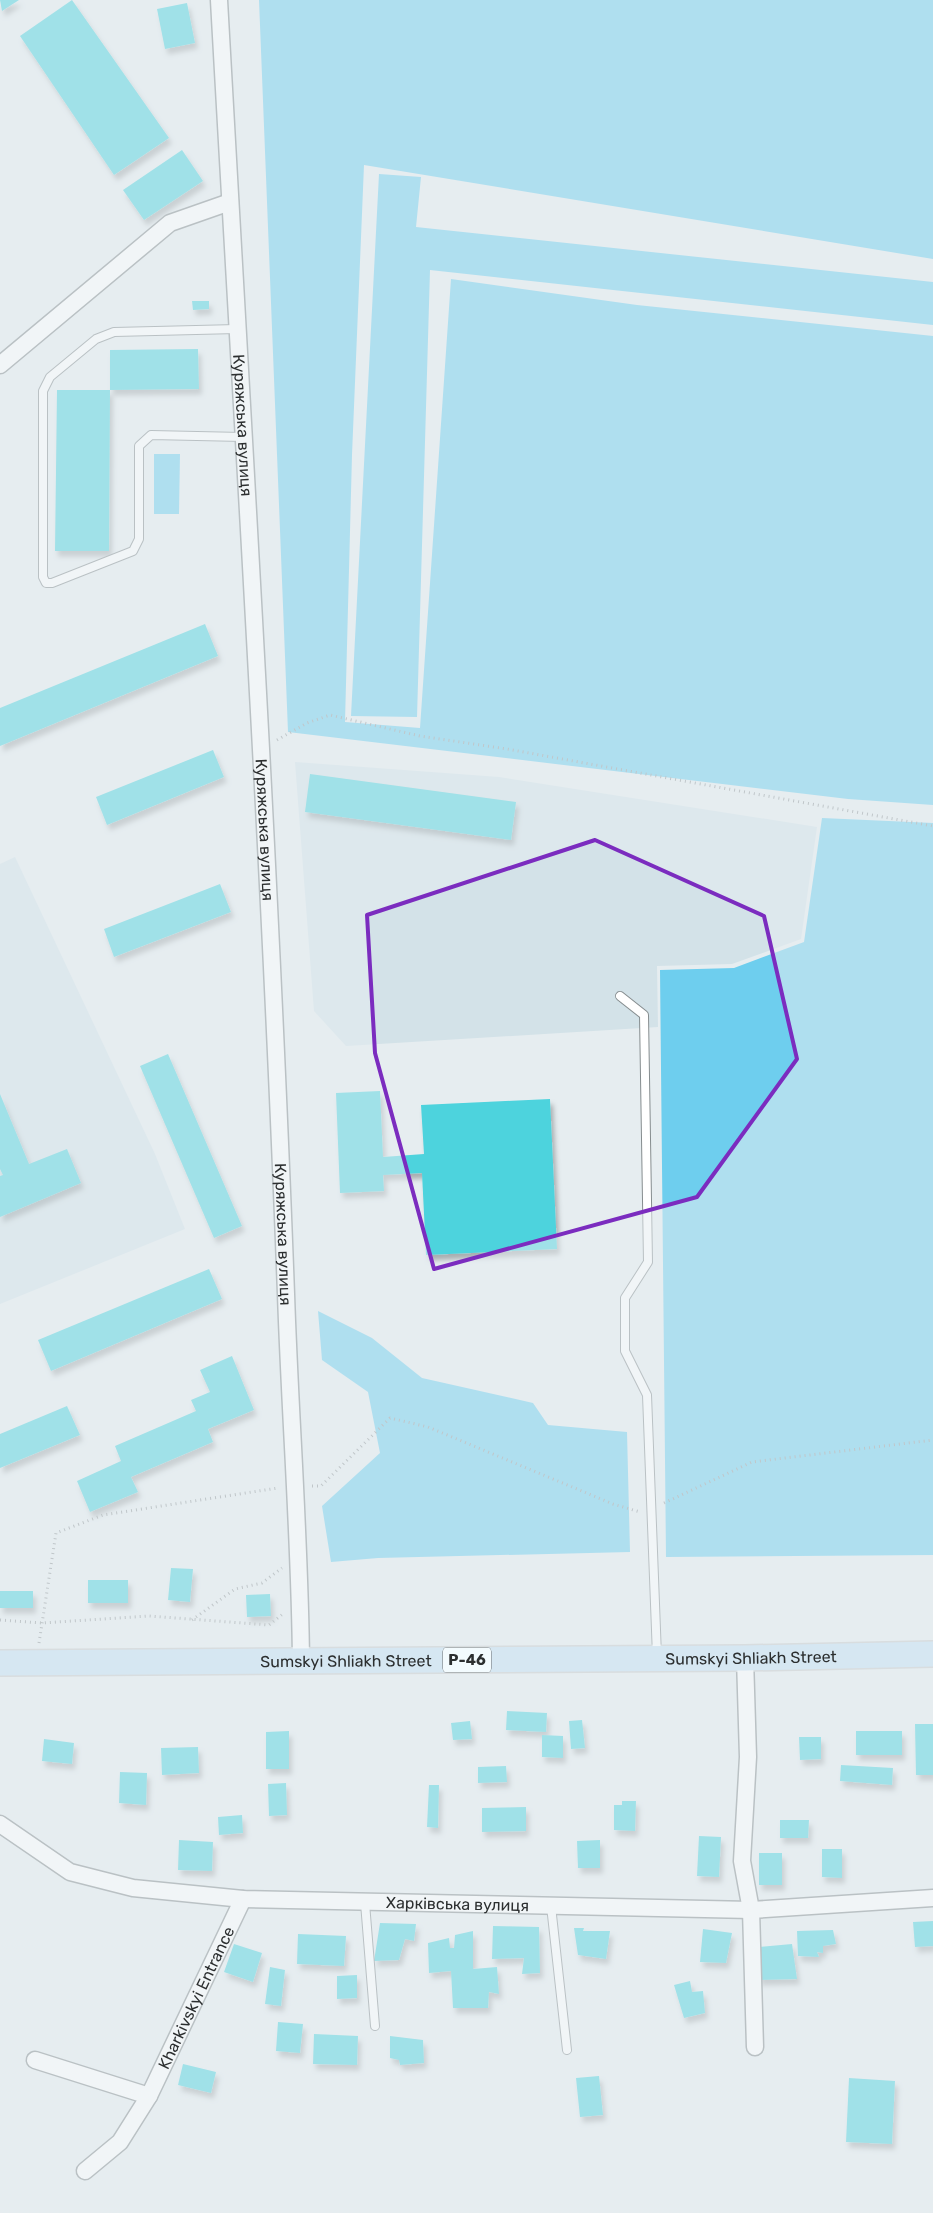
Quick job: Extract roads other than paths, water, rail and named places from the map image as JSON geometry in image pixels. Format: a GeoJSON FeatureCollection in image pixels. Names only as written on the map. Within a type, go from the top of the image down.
{"type":"FeatureCollection","features":[{"type":"Feature","properties":{"kind":"main road","name":"Sumskyi Shliakh Street"},"geometry":{"type":"LineString","coordinates":[[0,1663],[744,1658],[933,1654]]}},
{"type":"Feature","properties":{"kind":"street","name":"Куряжська вулиця"},"geometry":{"type":"LineString","coordinates":[[219,0],[260,751],[275,988],[289,1391],[301,1600],[301,1662]]}},
{"type":"Feature","properties":{"kind":"street"},"geometry":{"type":"LineString","coordinates":[[0,365],[170,223],[230,202]]}},
{"type":"Feature","properties":{"kind":"street"},"geometry":{"type":"LineString","coordinates":[[744,1658],[748,1757],[742,1861],[751,1910],[755,2047]]}},
{"type":"Feature","properties":{"kind":"street","name":"Харківська вулиця"},"geometry":{"type":"LineString","coordinates":[[0,1824],[70,1872],[133,1888],[243,1899],[751,1910],[933,1898]]}},
{"type":"Feature","properties":{"kind":"street","name":"Kharkivskyi Entrance"},"geometry":{"type":"LineString","coordinates":[[85,2171],[120,2142],[148,2096],[243,1899]]}},
{"type":"Feature","properties":{"kind":"street"},"geometry":{"type":"LineString","coordinates":[[35,2060],[148,2096]]}},
{"type":"Feature","properties":{"kind":"lane"},"geometry":{"type":"LineString","coordinates":[[237,329],[114,332],[96,339],[50,377],[43,391],[43,577],[46,583],[52,583],[133,551],[139,538],[139,446],[151,435],[243,437]]}},
{"type":"Feature","properties":{"kind":"lane"},"geometry":{"type":"LineString","coordinates":[[620,996],[644,1015],[648,1262],[625,1298],[625,1350],[647,1395],[657,1658]]}},
{"type":"Feature","properties":{"kind":"lane"},"geometry":{"type":"LineString","coordinates":[[365,1903],[375,2026]]}},
{"type":"Feature","properties":{"kind":"lane"},"geometry":{"type":"LineString","coordinates":[[551,1906],[567,2050]]}}]}
